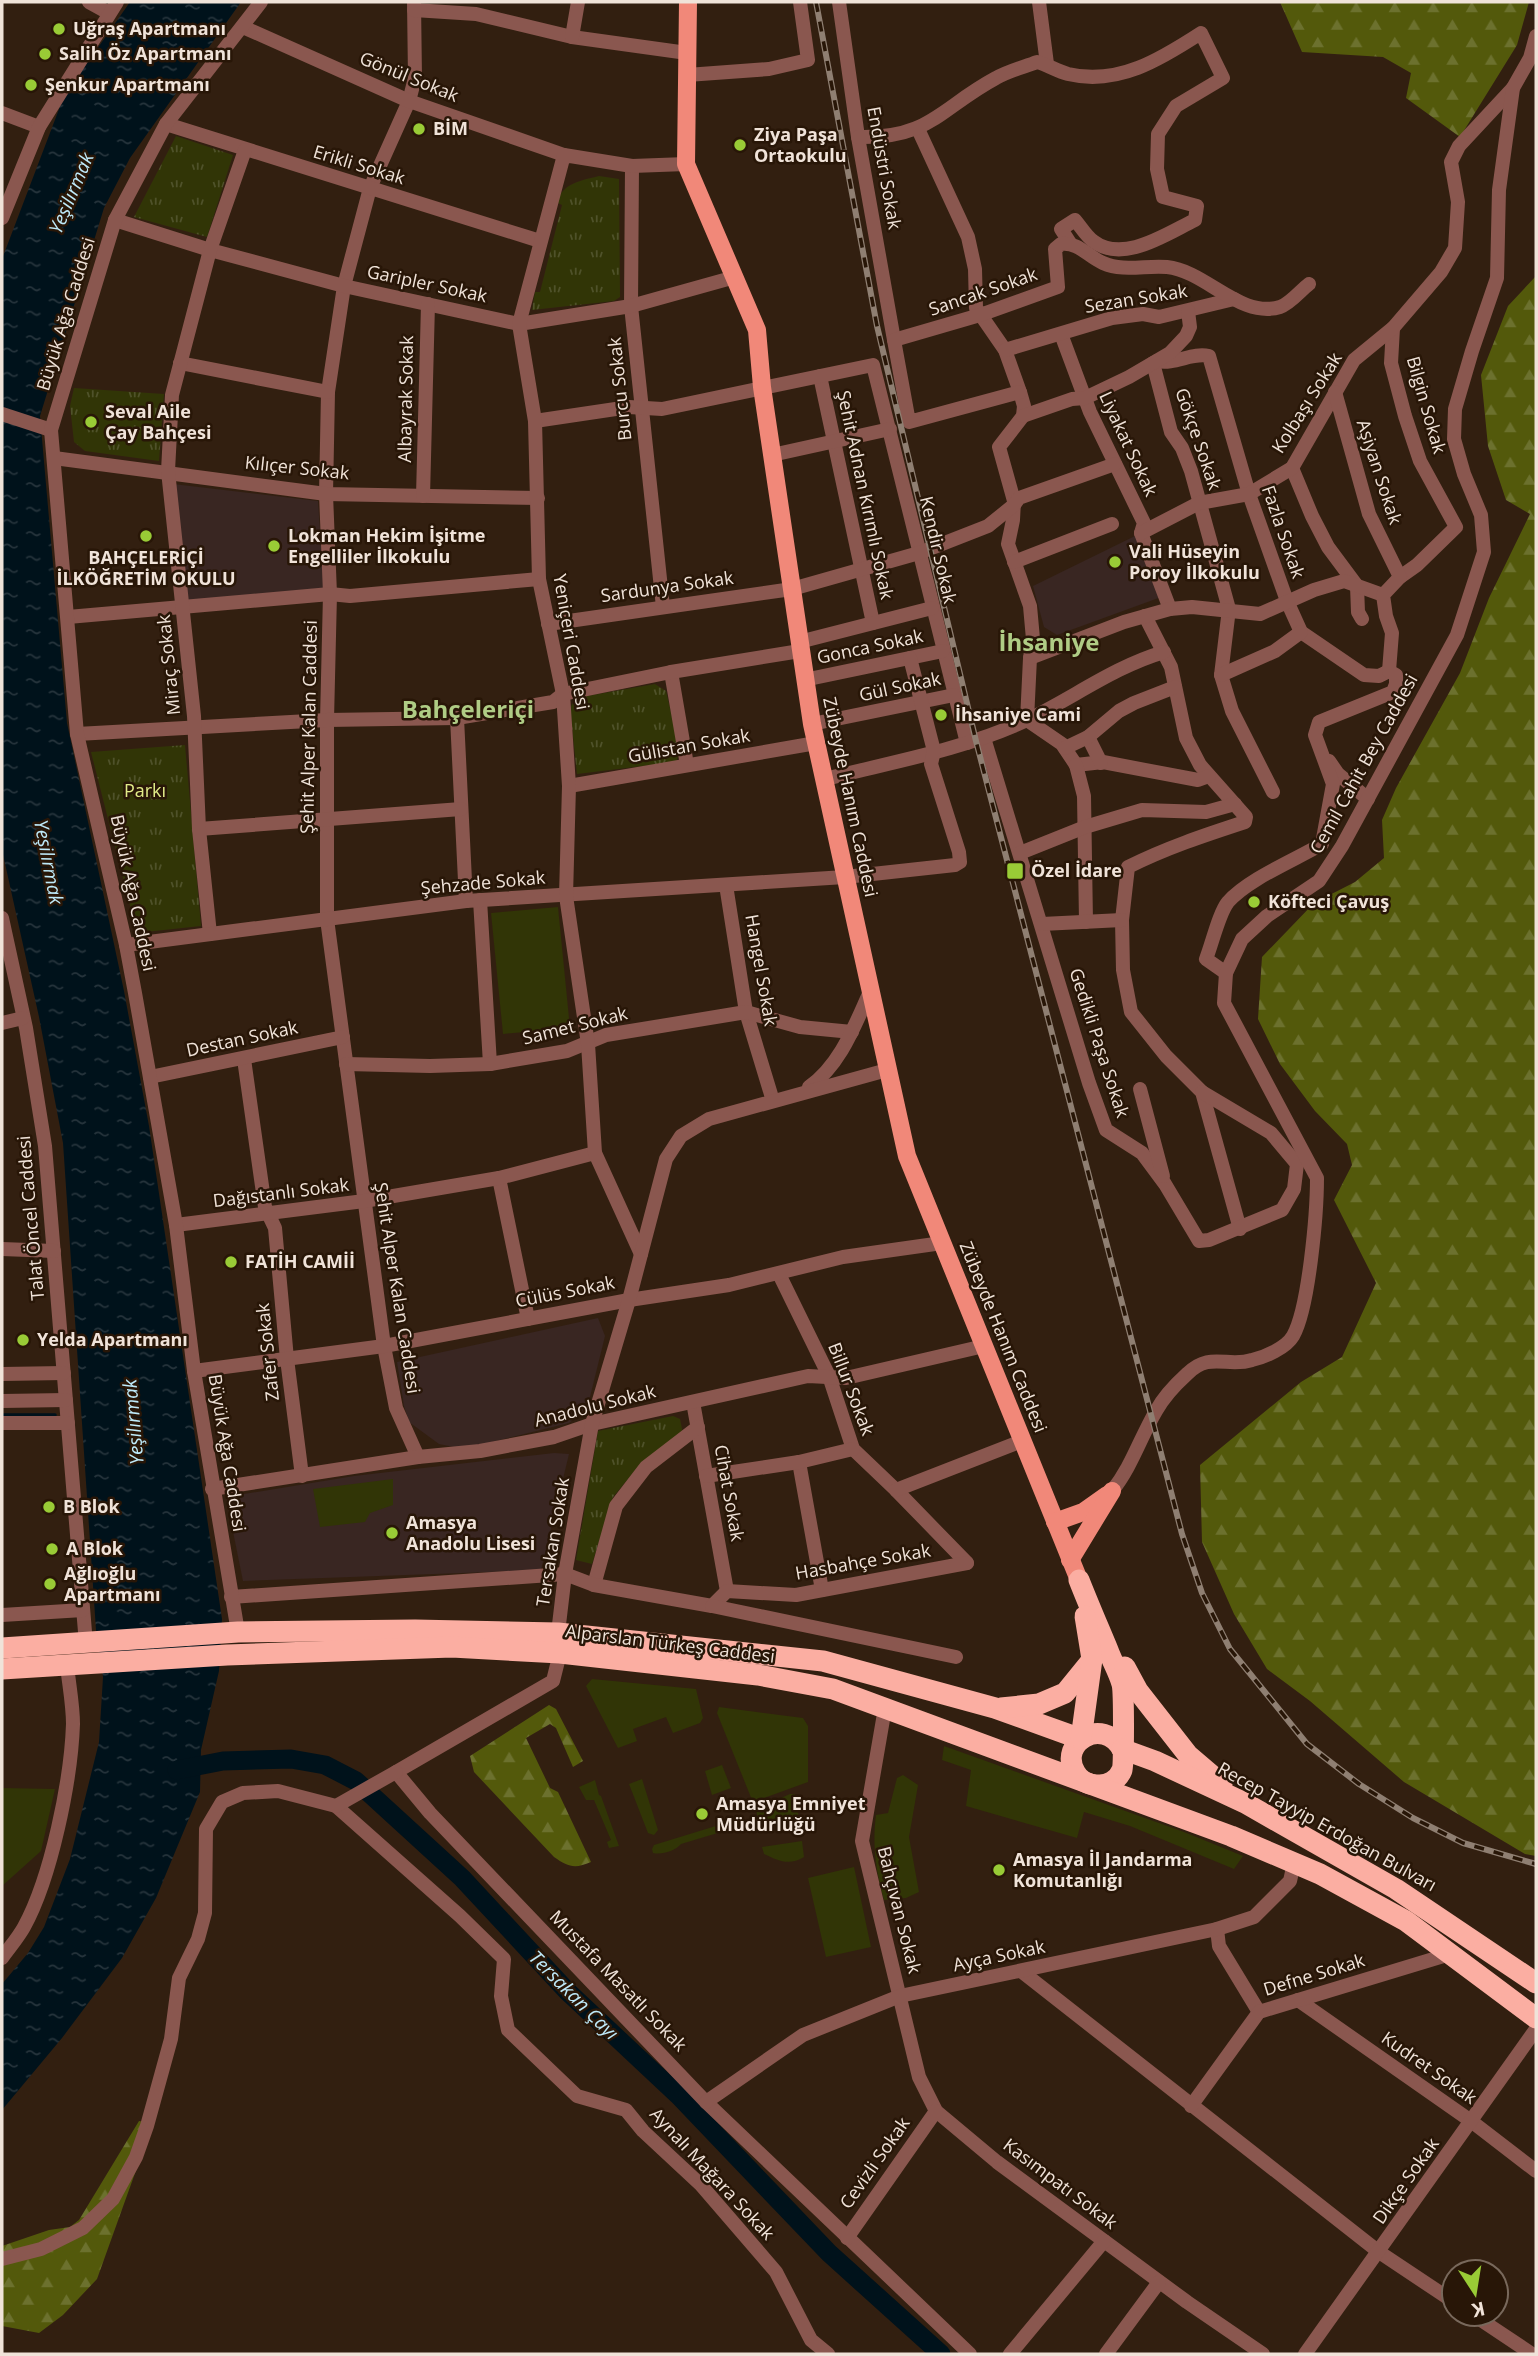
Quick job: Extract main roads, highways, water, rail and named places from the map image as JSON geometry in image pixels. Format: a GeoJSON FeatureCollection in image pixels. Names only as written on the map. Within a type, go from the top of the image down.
{"type":"FeatureCollection","features":[{"type":"Feature","properties":{"kind":"highway"},"geometry":{"type":"LineString","coordinates":[[1079,1580],[1092,1659],[1081,1739],[1072,1753],[1071,1762],[1078,1778],[1090,1785],[1231,1836],[1320,1874],[1406,1921],[1536,2018]]}},
{"type":"Feature","properties":{"kind":"highway"},"geometry":{"type":"LineString","coordinates":[[1079,1580],[1123,1686],[1124,1763],[1117,1778],[1102,1786],[1090,1785]]}},
{"type":"Feature","properties":{"kind":"highway"},"geometry":{"type":"LineString","coordinates":[[1079,1580],[1138,1691],[1188,1755],[1245,1803]]}},
{"type":"Feature","properties":{"kind":"highway","name":"Alparslan Türkeş Caddesi"},"geometry":{"type":"LineString","coordinates":[[92,1650],[230,1640],[452,1647],[559,1643],[823,1661],[995,1708],[1081,1739]]}},
{"type":"Feature","properties":{"kind":"highway","name":"Alparslan Türkeş Caddesi"},"geometry":{"type":"LineString","coordinates":[[559,1643],[833,1689],[1090,1785]]}},
{"type":"Feature","properties":{"kind":"highway"},"geometry":{"type":"LineString","coordinates":[[2,1648],[92,1650]]}},
{"type":"Feature","properties":{"kind":"highway"},"geometry":{"type":"LineString","coordinates":[[2,1669],[67,1665],[92,1650]]}},
{"type":"Feature","properties":{"kind":"highway"},"geometry":{"type":"LineString","coordinates":[[995,1708],[1039,1704],[1065,1693],[1092,1659]]}},
{"type":"Feature","properties":{"kind":"highway"},"geometry":{"type":"LineString","coordinates":[[1081,1739],[1098,1733],[1108,1735],[1122,1749]]}},
{"type":"Feature","properties":{"kind":"highway","name":"Recep Tayyip Erdoğan Bulvarı"},"geometry":{"type":"LineString","coordinates":[[1122,1749],[1155,1761],[1245,1803],[1396,1889],[1536,1983]]}},
{"type":"Feature","properties":{"kind":"main road","name":"Zübeyde Hanım Caddesi"},"geometry":{"type":"LineString","coordinates":[[688,2],[686,164],[757,330],[762,387],[804,680],[869,994],[907,1156],[1079,1580]]}},
{"type":"Feature","properties":{"kind":"main road"},"geometry":{"type":"LineString","coordinates":[[1055,1522],[1083,1512],[1112,1491],[1070,1560]]}},
{"type":"Feature","properties":{"kind":"water","name":"Yeşilırmak"},"geometry":{"type":"Polygon","coordinates":[[[130,2],[241,2],[130,158],[104,208],[40,416],[67,723],[124,991],[149,1126],[222,1619],[219,1671],[201,1750],[200,1792],[156,1898],[122,1958],[62,2038],[2,2110],[2,1984],[28,1953],[44,1927],[70,1859],[99,1742],[103,1677],[96,1630],[63,1143],[39,1017],[2,850],[2,259],[64,96],[130,2]]]}},
{"type":"Feature","properties":{"kind":"waterway"},"geometry":{"type":"LineString","coordinates":[[2,1415],[55,1415]]}},
{"type":"Feature","properties":{"kind":"waterway","name":"Tersakan Çayı"},"geometry":{"type":"LineString","coordinates":[[177,1770],[223,1761],[291,1759],[325,1765],[356,1781],[462,1878],[567,1991],[678,2095],[829,2253],[941,2354]]}},
{"type":"Feature","properties":{"kind":"railway"},"geometry":{"type":"LineString","coordinates":[[816,2],[877,326],[976,741],[1182,1534],[1202,1593],[1230,1649],[1307,1744],[1359,1784],[1413,1818],[1463,1843],[1536,1864]]}},
{"type":"Feature","properties":{"kind":"place","name":"Uğraş Apartmanı"},"geometry":{"type":"Point","coordinates":[59,29]}},
{"type":"Feature","properties":{"kind":"place","name":"Salih Öz Apartmanı"},"geometry":{"type":"Point","coordinates":[45,54]}},
{"type":"Feature","properties":{"kind":"place","name":"Şenkur Apartmanı"},"geometry":{"type":"Point","coordinates":[31,85]}},
{"type":"Feature","properties":{"kind":"place","name":"BİM"},"geometry":{"type":"Point","coordinates":[419,129]}},
{"type":"Feature","properties":{"kind":"place","name":"Ziya Paşa Ortaokulu"},"geometry":{"type":"Point","coordinates":[740,145]}},
{"type":"Feature","properties":{"kind":"place","name":"Seval Aile Çay Bahçesi"},"geometry":{"type":"Point","coordinates":[91,422]}},
{"type":"Feature","properties":{"kind":"place","name":"BAHÇELERİÇİ İLKÖĞRETİM OKULU"},"geometry":{"type":"Point","coordinates":[146,536]}},
{"type":"Feature","properties":{"kind":"place","name":"Lokman Hekim İşitme Engelliler İlkokulu"},"geometry":{"type":"Point","coordinates":[274,546]}},
{"type":"Feature","properties":{"kind":"place","name":"Vali Hüseyin Poroy İlkokulu"},"geometry":{"type":"Point","coordinates":[1115,562]}},
{"type":"Feature","properties":{"kind":"place","name":"İhsaniye Cami"},"geometry":{"type":"Point","coordinates":[941,715]}},
{"type":"Feature","properties":{"kind":"place","name":"Özel İdare"},"geometry":{"type":"Point","coordinates":[1015,871]}},
{"type":"Feature","properties":{"kind":"place","name":"Köfteci Çavuş"},"geometry":{"type":"Point","coordinates":[1254,902]}},
{"type":"Feature","properties":{"kind":"place","name":"FATİH CAMİİ"},"geometry":{"type":"Point","coordinates":[231,1262]}},
{"type":"Feature","properties":{"kind":"place","name":"Yelda Apartmanı"},"geometry":{"type":"Point","coordinates":[23,1340]}},
{"type":"Feature","properties":{"kind":"place","name":"B Blok"},"geometry":{"type":"Point","coordinates":[49,1507]}},
{"type":"Feature","properties":{"kind":"place","name":"Amasya Anadolu Lisesi"},"geometry":{"type":"Point","coordinates":[392,1533]}},
{"type":"Feature","properties":{"kind":"place","name":"A Blok"},"geometry":{"type":"Point","coordinates":[52,1549]}},
{"type":"Feature","properties":{"kind":"place","name":"Ağlıoğlu Apartmanı"},"geometry":{"type":"Point","coordinates":[50,1584]}},
{"type":"Feature","properties":{"kind":"place","name":"Amasya Emniyet Müdürlüğü"},"geometry":{"type":"Point","coordinates":[702,1814]}},
{"type":"Feature","properties":{"kind":"place","name":"Amasya İl Jandarma Komutanlığı"},"geometry":{"type":"Point","coordinates":[999,1870]}},
{"type":"Feature","properties":{"kind":"district","name":"İhsaniye"},"geometry":{"type":"Point","coordinates":[1049,643]}},
{"type":"Feature","properties":{"kind":"district","name":"Bahçeleriçi"},"geometry":{"type":"Point","coordinates":[468,710]}},
{"type":"Feature","properties":{"kind":"park label","name":"Parkı"},"geometry":{"type":"Point","coordinates":[145,791]}}]}
